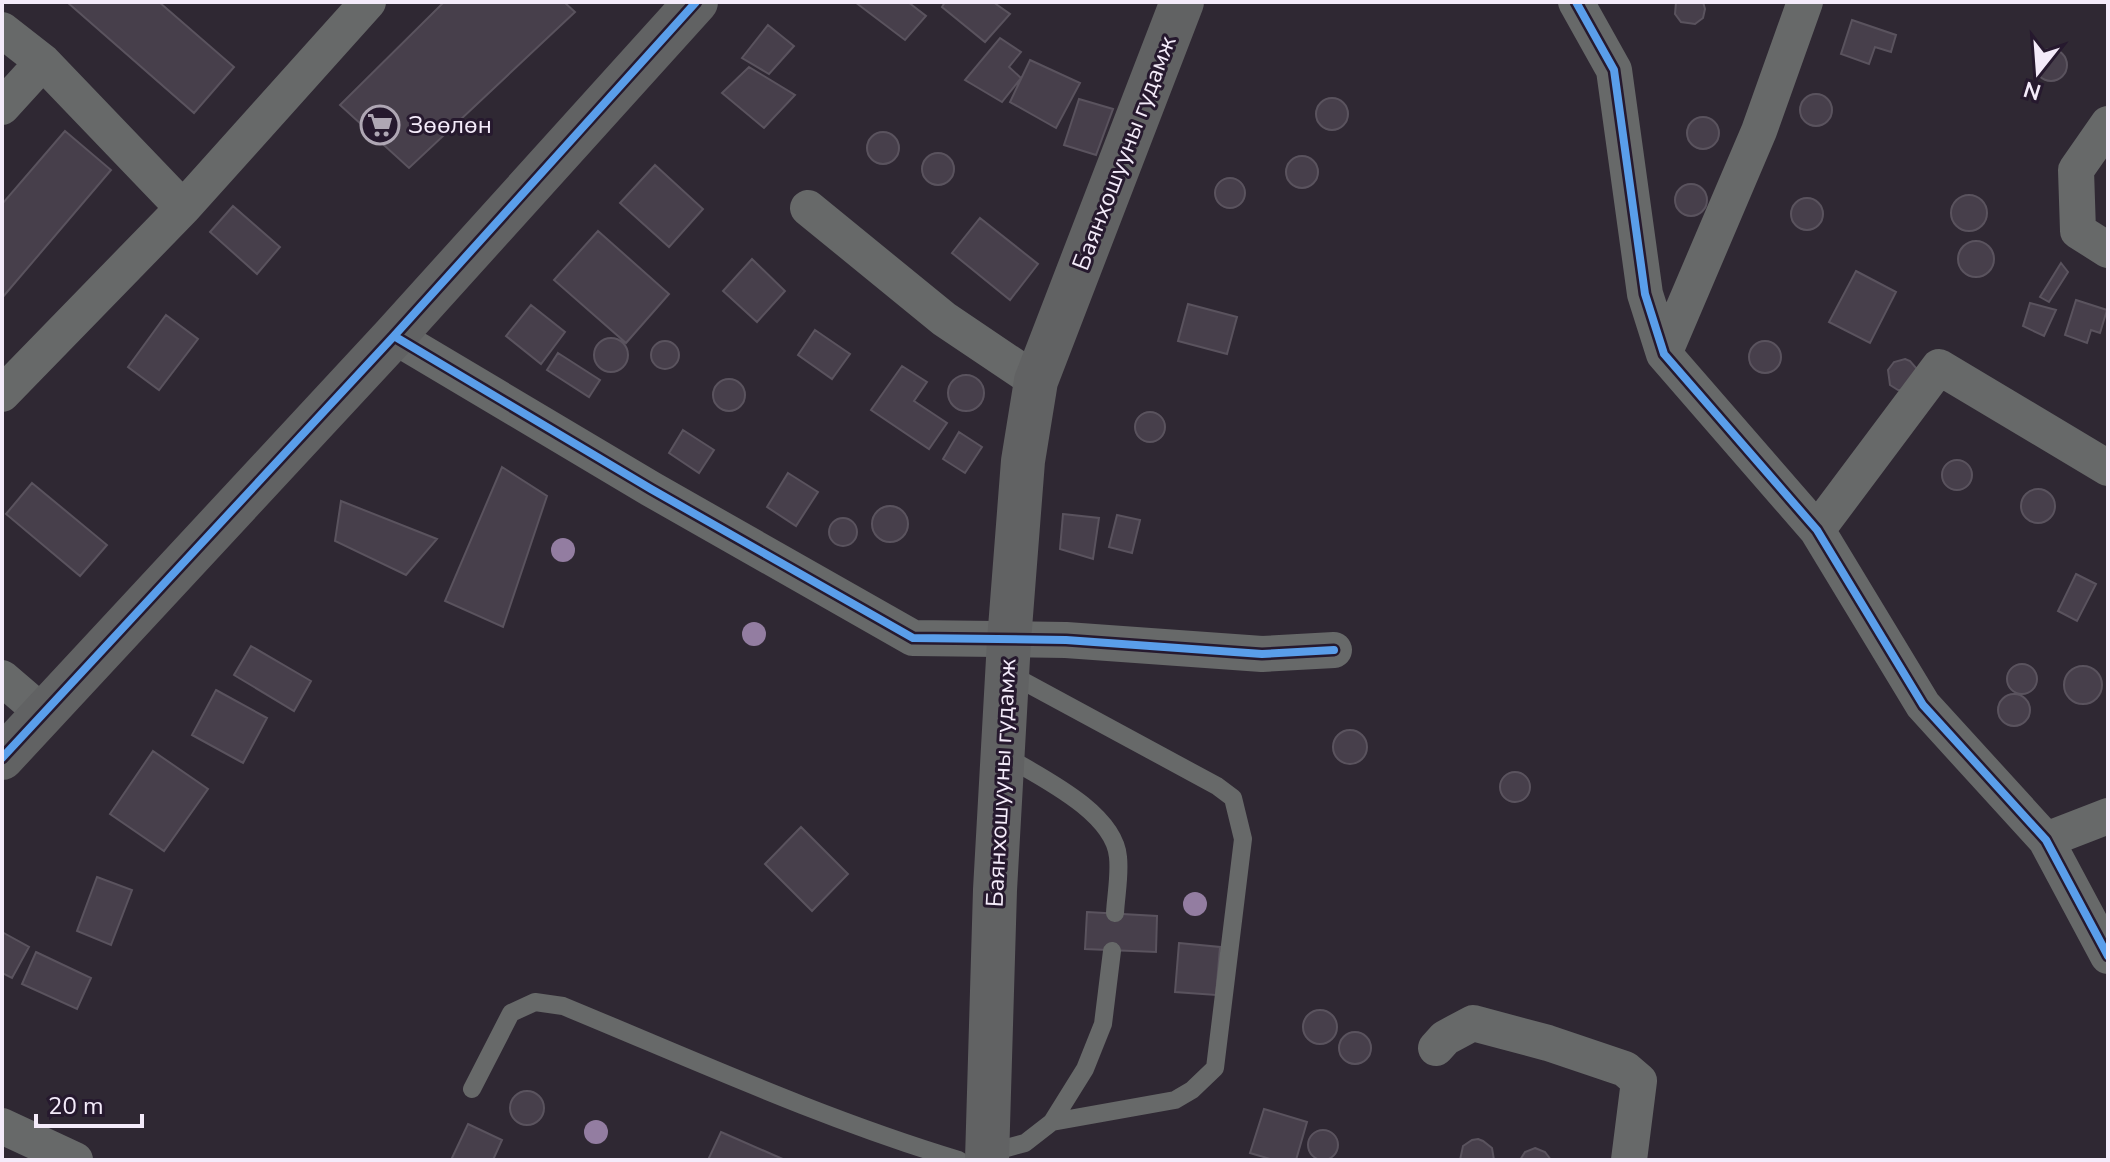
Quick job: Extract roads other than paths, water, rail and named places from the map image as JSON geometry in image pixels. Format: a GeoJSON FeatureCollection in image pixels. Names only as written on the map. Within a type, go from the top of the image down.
{"type":"FeatureCollection","features":[{"type":"Feature","properties":{"kind":"main road"},"geometry":{"type":"LineString","coordinates":[[2,758],[394,336],[696,2]]}},
{"type":"Feature","properties":{"kind":"main road","name":"Баянхошууны гудамж"},"geometry":{"type":"LineString","coordinates":[[978,1158],[1008,656],[1023,461],[1036,381],[1182,2]]}},
{"type":"Feature","properties":{"kind":"street"},"geometry":{"type":"LineString","coordinates":[[2,394],[183,208],[368,2]]}},
{"type":"Feature","properties":{"kind":"street"},"geometry":{"type":"LineString","coordinates":[[1576,2],[1614,70],[1645,294],[1664,354],[1817,530],[1923,705],[2046,840],[2108,956]]}},
{"type":"Feature","properties":{"kind":"street"},"geometry":{"type":"LineString","coordinates":[[1664,354],[1759,131],[1805,2]]}},
{"type":"Feature","properties":{"kind":"street"},"geometry":{"type":"LineString","coordinates":[[2,30],[43,62],[183,208]]}},
{"type":"Feature","properties":{"kind":"street"},"geometry":{"type":"LineString","coordinates":[[2,107],[43,62]]}},
{"type":"Feature","properties":{"kind":"street"},"geometry":{"type":"LineString","coordinates":[[2108,124],[2076,170],[2078,231],[2108,250]]}},
{"type":"Feature","properties":{"kind":"street"},"geometry":{"type":"LineString","coordinates":[[808,208],[944,319],[1036,381]]}},
{"type":"Feature","properties":{"kind":"street"},"geometry":{"type":"LineString","coordinates":[[394,336],[651,489],[913,638],[1008,656],[1066,640],[1262,654],[1334,650]]}},
{"type":"Feature","properties":{"kind":"street"},"geometry":{"type":"LineString","coordinates":[[1817,530],[1939,367],[2108,468]]}},
{"type":"Feature","properties":{"kind":"street"},"geometry":{"type":"LineString","coordinates":[[2,678],[44,714]]}},
{"type":"Feature","properties":{"kind":"street"},"geometry":{"type":"LineString","coordinates":[[2046,840],[2108,816]]}},
{"type":"Feature","properties":{"kind":"street"},"geometry":{"type":"LineString","coordinates":[[1436,1048],[1445,1038],[1473,1023],[1548,1043],[1625,1069],[1639,1081],[1629,1160]]}},
{"type":"Feature","properties":{"kind":"street"},"geometry":{"type":"LineString","coordinates":[[4,1134],[75,1160]]}},
{"type":"Feature","properties":{"kind":"lane"},"geometry":{"type":"LineString","coordinates":[[1008,656],[1233,798],[1243,839],[1215,1068],[1192,1090],[1175,1100],[1052,1122]]}},
{"type":"Feature","properties":{"kind":"lane"},"geometry":{"type":"LineString","coordinates":[[1003,754],[1081,802],[1108,830],[1119,855],[1115,913]]}},
{"type":"Feature","properties":{"kind":"lane"},"geometry":{"type":"LineString","coordinates":[[472,1089],[511,1013],[535,1002],[563,1006],[831,1117],[978,1158],[1025,1143],[1052,1122],[1085,1069],[1103,1024],[1112,951]]}},
{"type":"Feature","properties":{"kind":"place","name":"Зөөлөн"},"geometry":{"type":"Point","coordinates":[380,125]}}]}
